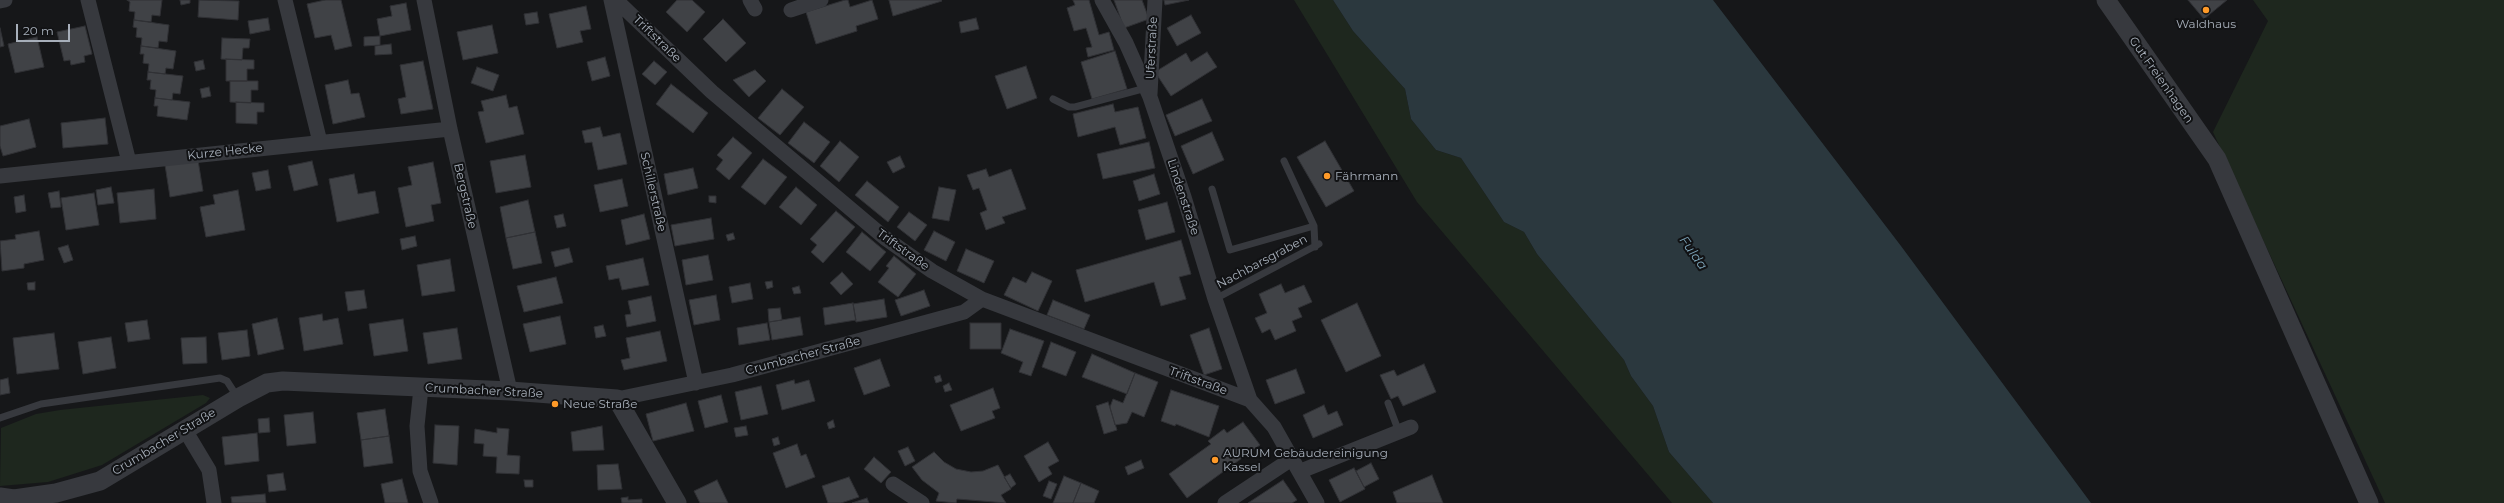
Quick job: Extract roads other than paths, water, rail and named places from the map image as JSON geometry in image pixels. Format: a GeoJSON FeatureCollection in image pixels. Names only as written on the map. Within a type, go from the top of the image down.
{"type":"FeatureCollection","features":[{"type":"Feature","properties":{"kind":"street"},"geometry":{"type":"LineString","coordinates":[[0,0],[5,0]]}},
{"type":"Feature","properties":{"kind":"street"},"geometry":{"type":"LineString","coordinates":[[88,0],[130,162]]}},
{"type":"Feature","properties":{"kind":"street"},"geometry":{"type":"LineString","coordinates":[[285,0],[320,142]]}},
{"type":"Feature","properties":{"kind":"street","name":"Bergstraße"},"geometry":{"type":"LineString","coordinates":[[424,0],[450,129],[510,391]]}},
{"type":"Feature","properties":{"kind":"street","name":"Schillerstraße"},"geometry":{"type":"LineString","coordinates":[[611,0],[696,383]]}},
{"type":"Feature","properties":{"kind":"street","name":"Triftstraße"},"geometry":{"type":"LineString","coordinates":[[616,0],[712,92],[885,238],[932,271],[982,299],[1250,400]]}},
{"type":"Feature","properties":{"kind":"street"},"geometry":{"type":"LineString","coordinates":[[791,10],[821,0]]}},
{"type":"Feature","properties":{"kind":"street","name":"Lindenstraße"},"geometry":{"type":"LineString","coordinates":[[1102,0],[1126,43],[1148,92],[1184,197],[1215,299],[1250,400]]}},
{"type":"Feature","properties":{"kind":"street","name":"Uferstraße"},"geometry":{"type":"LineString","coordinates":[[1148,92],[1155,0]]}},
{"type":"Feature","properties":{"kind":"street","name":"Gut Freienhagen"},"geometry":{"type":"LineString","coordinates":[[2106,0],[2217,159],[2369,503]]}},
{"type":"Feature","properties":{"kind":"street","name":"Kurze Hecke"},"geometry":{"type":"LineString","coordinates":[[0,176],[450,129]]}},
{"type":"Feature","properties":{"kind":"street","name":"Crumbacher Straße"},"geometry":{"type":"LineString","coordinates":[[0,497],[14,499],[56,493],[100,481],[238,398],[267,383],[283,381],[510,391],[617,399],[696,383],[964,312],[982,299]]}},
{"type":"Feature","properties":{"kind":"street"},"geometry":{"type":"LineString","coordinates":[[421,388],[417,426],[420,471],[431,503]]}},
{"type":"Feature","properties":{"kind":"street"},"geometry":{"type":"LineString","coordinates":[[617,399],[677,503]]}},
{"type":"Feature","properties":{"kind":"street"},"geometry":{"type":"LineString","coordinates":[[1250,400],[1274,426],[1301,471],[1317,503]]}},
{"type":"Feature","properties":{"kind":"street"},"geometry":{"type":"LineString","coordinates":[[185,430],[209,470],[214,503]]}},
{"type":"Feature","properties":{"kind":"street"},"geometry":{"type":"LineString","coordinates":[[1301,471],[1405,430]]}},
{"type":"Feature","properties":{"kind":"street"},"geometry":{"type":"LineString","coordinates":[[1225,503],[1293,458]]}},
{"type":"Feature","properties":{"kind":"street"},"geometry":{"type":"LineString","coordinates":[[893,484],[922,503]]}},
{"type":"Feature","properties":{"kind":"lane"},"geometry":{"type":"LineString","coordinates":[[1053,99],[1069,107],[1075,107],[1148,92]]}},
{"type":"Feature","properties":{"kind":"lane"},"geometry":{"type":"LineString","coordinates":[[1212,189],[1230,250],[1314,226],[1284,162]]}},
{"type":"Feature","properties":{"kind":"lane","name":"Nachbarsgraben"},"geometry":{"type":"LineString","coordinates":[[1215,299],[1317,246],[1314,226]]}},
{"type":"Feature","properties":{"kind":"lane"},"geometry":{"type":"LineString","coordinates":[[0,418],[41,404],[220,378],[227,381],[238,398]]}},
{"type":"Feature","properties":{"kind":"lane"},"geometry":{"type":"LineString","coordinates":[[1388,403],[1405,430]]}},
{"type":"Feature","properties":{"kind":"water","name":"Fulda"},"geometry":{"type":"Polygon","coordinates":[[[1333,0],[1713,0],[1901,246],[2091,503],[1713,503],[1669,452],[1653,406],[1631,376],[1624,360],[1537,254],[1524,232],[1504,222],[1461,158],[1436,150],[1411,119],[1405,89],[1353,31],[1333,0]]]}},
{"type":"Feature","properties":{"kind":"place","name":"Waldhaus"},"geometry":{"type":"Point","coordinates":[2206,10]}},
{"type":"Feature","properties":{"kind":"place","name":"Fährmann"},"geometry":{"type":"Point","coordinates":[1327,176]}},
{"type":"Feature","properties":{"kind":"place","name":"Neue Straße"},"geometry":{"type":"Point","coordinates":[555,404]}},
{"type":"Feature","properties":{"kind":"place","name":"AURUM Gebäudereinigung Kassel"},"geometry":{"type":"Point","coordinates":[1215,460]}}]}
